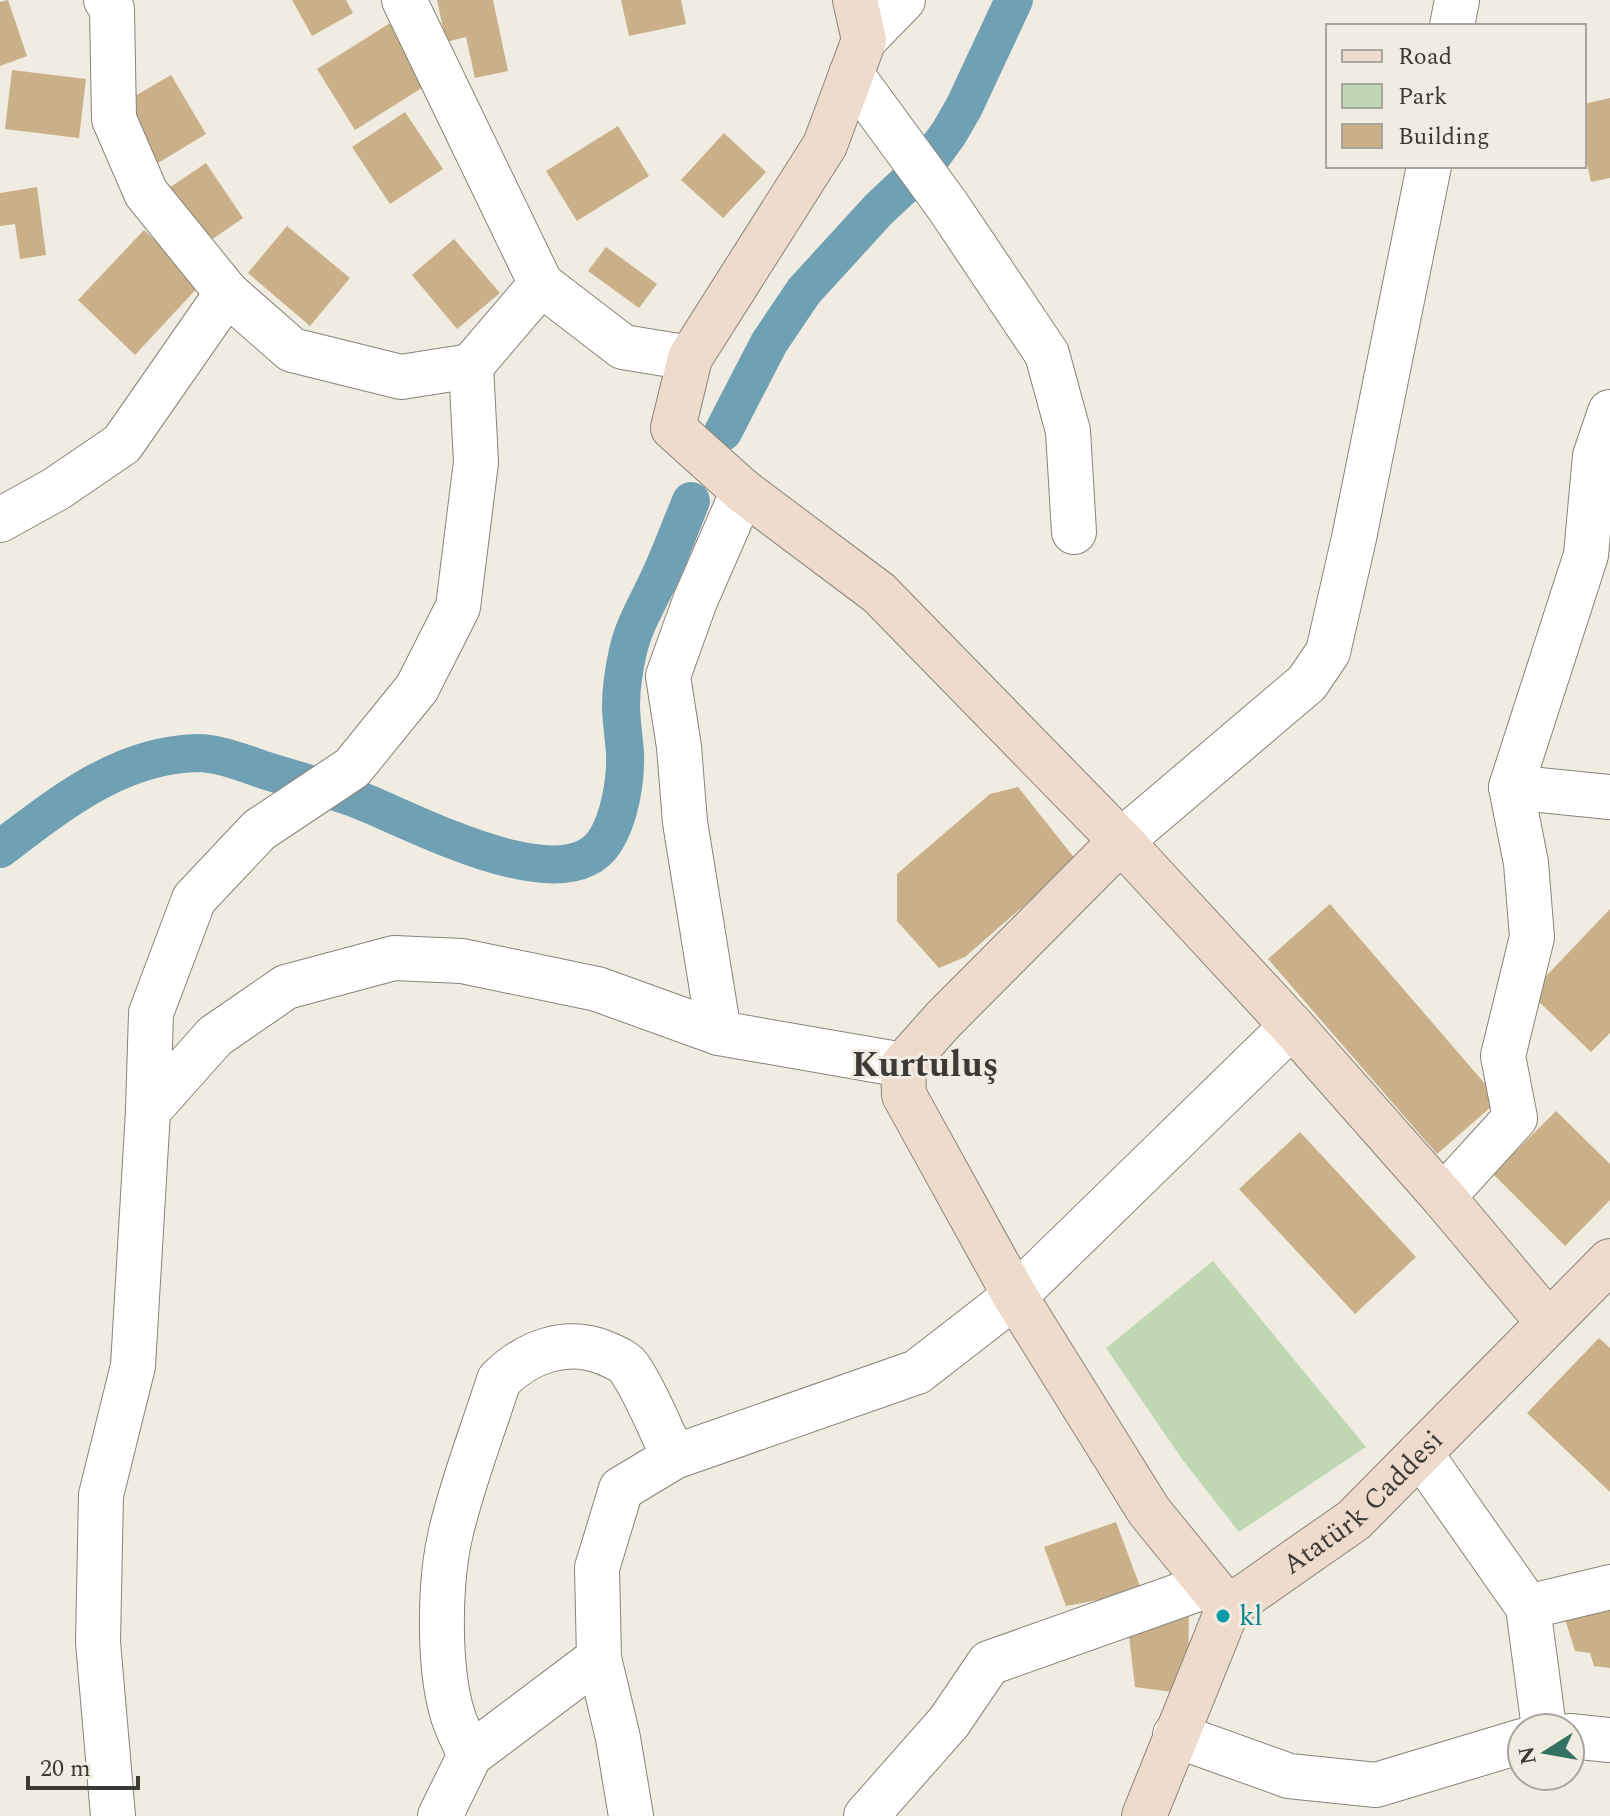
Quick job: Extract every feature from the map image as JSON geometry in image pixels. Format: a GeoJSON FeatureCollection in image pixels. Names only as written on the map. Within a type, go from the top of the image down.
{"type":"FeatureCollection","features":[{"type":"Feature","properties":{"kind":"street"},"geometry":{"type":"LineString","coordinates":[[106,0],[112,9],[114,119],[146,193],[227,293],[292,350],[401,377],[471,366],[541,284]]}},
{"type":"Feature","properties":{"kind":"street"},"geometry":{"type":"LineString","coordinates":[[404,0],[541,284],[623,347],[690,358]]}},
{"type":"Feature","properties":{"kind":"street"},"geometry":{"type":"LineString","coordinates":[[903,0],[857,38],[825,145],[690,358],[673,428],[743,491],[879,593],[1121,841],[1292,1026],[1548,1322]]}},
{"type":"Feature","properties":{"kind":"street"},"geometry":{"type":"LineString","coordinates":[[1452,24],[1457,0]]}},
{"type":"Feature","properties":{"kind":"street"},"geometry":{"type":"LineString","coordinates":[[857,38],[899,140],[947,205],[1047,354],[1068,431],[1074,532]]}},
{"type":"Feature","properties":{"kind":"street"},"geometry":{"type":"LineString","coordinates":[[1219,1596],[1149,1511],[1015,1296],[904,1095],[903,1065],[943,1020],[1121,841],[1307,683],[1328,652],[1429,168]]}},
{"type":"Feature","properties":{"kind":"street"},"geometry":{"type":"LineString","coordinates":[[0,520],[56,489],[122,444],[227,293]]}},
{"type":"Feature","properties":{"kind":"street"},"geometry":{"type":"LineString","coordinates":[[113,1816],[98,1642],[101,1495],[133,1366],[151,1013],[194,899],[259,830],[352,768],[417,688],[458,607],[476,462],[471,366]]}},
{"type":"Feature","properties":{"kind":"street"},"geometry":{"type":"LineString","coordinates":[[1443,1197],[1515,1118],[1503,1056],[1532,937],[1526,863],[1511,787],[1586,555],[1595,456],[1610,412]]}},
{"type":"Feature","properties":{"kind":"street"},"geometry":{"type":"LineString","coordinates":[[719,1033],[685,822],[679,747],[668,676],[695,601],[743,491]]}},
{"type":"Feature","properties":{"kind":"street"},"geometry":{"type":"LineString","coordinates":[[1511,787],[1610,797]]}},
{"type":"Feature","properties":{"kind":"street"},"geometry":{"type":"LineString","coordinates":[[148,1111],[215,1036],[286,987],[394,958],[462,961],[597,989],[719,1033],[903,1065]]}},
{"type":"Feature","properties":{"kind":"street"},"geometry":{"type":"LineString","coordinates":[[631,1816],[618,1738],[599,1658],[597,1568],[621,1489],[674,1457],[917,1372],[1015,1296],[1292,1026]]}},
{"type":"Feature","properties":{"kind":"street","name":"Atatürk Caddesi"},"geometry":{"type":"LineString","coordinates":[[1219,1596],[1354,1520],[1610,1261]]}},
{"type":"Feature","properties":{"kind":"street"},"geometry":{"type":"LineString","coordinates":[[470,1755],[453,1714],[445,1679],[445,1567],[456,1513],[499,1380],[513,1366],[546,1349],[582,1347],[614,1357],[629,1366],[674,1457]]}},
{"type":"Feature","properties":{"kind":"street"},"geometry":{"type":"LineString","coordinates":[[1420,1453],[1528,1607],[1542,1712]]}},
{"type":"Feature","properties":{"kind":"street"},"geometry":{"type":"LineString","coordinates":[[1528,1607],[1610,1587]]}},
{"type":"Feature","properties":{"kind":"street"},"geometry":{"type":"LineString","coordinates":[[1144,1816],[1175,1735],[1219,1596]]}},
{"type":"Feature","properties":{"kind":"street"},"geometry":{"type":"LineString","coordinates":[[866,1816],[949,1722],[989,1663],[1219,1596]]}},
{"type":"Feature","properties":{"kind":"street"},"geometry":{"type":"LineString","coordinates":[[440,1816],[470,1755],[599,1658]]}},
{"type":"Feature","properties":{"kind":"street"},"geometry":{"type":"LineString","coordinates":[[1175,1735],[1289,1776],[1376,1785],[1506,1746]]}},
{"type":"Feature","properties":{"kind":"street"},"geometry":{"type":"LineString","coordinates":[[1586,1738],[1610,1740]]}},
{"type":"Feature","properties":{"kind":"green space"},"geometry":{"type":"Polygon","coordinates":[[[1213,1261],[1366,1447],[1239,1532],[1182,1459],[1106,1348],[1213,1261]]]}},
{"type":"Feature","properties":{"kind":"building"},"geometry":{"type":"Polygon","coordinates":[[[8,0],[27,56],[0,66],[0,2],[8,0]]]}},
{"type":"Feature","properties":{"kind":"building"},"geometry":{"type":"Polygon","coordinates":[[[292,0],[346,0],[353,13],[312,36],[292,0]]]}},
{"type":"Feature","properties":{"kind":"building"},"geometry":{"type":"Polygon","coordinates":[[[437,0],[493,0],[508,71],[475,78],[466,37],[446,42],[437,0]]]}},
{"type":"Feature","properties":{"kind":"building"},"geometry":{"type":"Polygon","coordinates":[[[621,0],[681,0],[686,24],[629,36],[621,0]]]}},
{"type":"Feature","properties":{"kind":"building"},"geometry":{"type":"Polygon","coordinates":[[[395,20],[433,81],[355,130],[317,69],[395,20]]]}},
{"type":"Feature","properties":{"kind":"building"},"geometry":{"type":"Polygon","coordinates":[[[12,70],[86,79],[79,138],[5,129],[12,70]]]}},
{"type":"Feature","properties":{"kind":"building"},"geometry":{"type":"Polygon","coordinates":[[[171,75],[206,134],[158,163],[123,103],[171,75]]]}},
{"type":"Feature","properties":{"kind":"building"},"geometry":{"type":"Polygon","coordinates":[[[1610,98],[1610,178],[1591,182],[1586,159],[1586,104],[1610,98]]]}},
{"type":"Feature","properties":{"kind":"building"},"geometry":{"type":"Polygon","coordinates":[[[405,112],[443,169],[390,204],[352,147],[405,112]]]}},
{"type":"Feature","properties":{"kind":"building"},"geometry":{"type":"Polygon","coordinates":[[[618,126],[649,176],[577,221],[546,171],[618,126]]]}},
{"type":"Feature","properties":{"kind":"building"},"geometry":{"type":"Polygon","coordinates":[[[724,133],[766,172],[723,218],[681,180],[724,133]]]}},
{"type":"Feature","properties":{"kind":"building"},"geometry":{"type":"Polygon","coordinates":[[[206,163],[243,218],[204,245],[166,190],[206,163]]]}},
{"type":"Feature","properties":{"kind":"building"},"geometry":{"type":"Polygon","coordinates":[[[37,187],[46,255],[20,259],[15,224],[0,226],[0,193],[37,187]]]}},
{"type":"Feature","properties":{"kind":"building"},"geometry":{"type":"Polygon","coordinates":[[[287,226],[350,278],[310,326],[248,273],[287,226]]]}},
{"type":"Feature","properties":{"kind":"building"},"geometry":{"type":"Polygon","coordinates":[[[144,230],[201,284],[135,355],[78,300],[144,230]]]}},
{"type":"Feature","properties":{"kind":"building"},"geometry":{"type":"Polygon","coordinates":[[[454,239],[500,293],[457,329],[412,275],[454,239]]]}},
{"type":"Feature","properties":{"kind":"building"},"geometry":{"type":"Polygon","coordinates":[[[606,247],[657,284],[639,308],[588,271],[606,247]]]}},
{"type":"Feature","properties":{"kind":"building"},"geometry":{"type":"Polygon","coordinates":[[[1018,787],[1076,860],[965,957],[939,968],[897,921],[897,874],[990,794],[1018,787]]]}},
{"type":"Feature","properties":{"kind":"building"},"geometry":{"type":"Polygon","coordinates":[[[1330,904],[1499,1100],[1437,1154],[1268,959],[1330,904]]]}},
{"type":"Feature","properties":{"kind":"building"},"geometry":{"type":"Polygon","coordinates":[[[1610,909],[1610,1033],[1591,1052],[1530,993],[1610,909]]]}},
{"type":"Feature","properties":{"kind":"building"},"geometry":{"type":"Polygon","coordinates":[[[1556,1111],[1610,1164],[1610,1200],[1565,1246],[1493,1174],[1556,1111]]]}},
{"type":"Feature","properties":{"kind":"building"},"geometry":{"type":"Polygon","coordinates":[[[1300,1132],[1416,1257],[1355,1314],[1239,1189],[1300,1132]]]}},
{"type":"Feature","properties":{"kind":"building"},"geometry":{"type":"Polygon","coordinates":[[[1599,1338],[1610,1348],[1610,1492],[1527,1413],[1599,1338]]]}},
{"type":"Feature","properties":{"kind":"building"},"geometry":{"type":"Polygon","coordinates":[[[1116,1522],[1142,1592],[1066,1606],[1044,1547],[1116,1522]]]}},
{"type":"Feature","properties":{"kind":"building"},"geometry":{"type":"Polygon","coordinates":[[[1189,1603],[1188,1694],[1135,1687],[1127,1619],[1189,1603]]]}},
{"type":"Feature","properties":{"kind":"building"},"geometry":{"type":"Polygon","coordinates":[[[1610,1603],[1610,1668],[1594,1666],[1590,1653],[1575,1651],[1564,1616],[1610,1603]]]}},
{"type":"Feature","properties":{"kind":"waterway"},"geometry":{"type":"LineString","coordinates":[[723,432],[769,343],[804,291],[879,209],[925,166],[949,133],[1014,0]]}},
{"type":"Feature","properties":{"kind":"waterway"},"geometry":{"type":"LineString","coordinates":[[0,849],[68,799],[116,772],[169,756],[197,753],[233,759],[354,798],[484,851],[521,861],[556,864],[585,859],[605,841],[621,798],[625,753],[621,698],[628,651],[691,501]]}},
{"type":"Feature","properties":{"kind":"place","name":"kl"},"geometry":{"type":"Point","coordinates":[1223,1616]}},
{"type":"Feature","properties":{"kind":"district","name":"Kurtuluş"},"geometry":{"type":"Point","coordinates":[925,1065]}}]}
